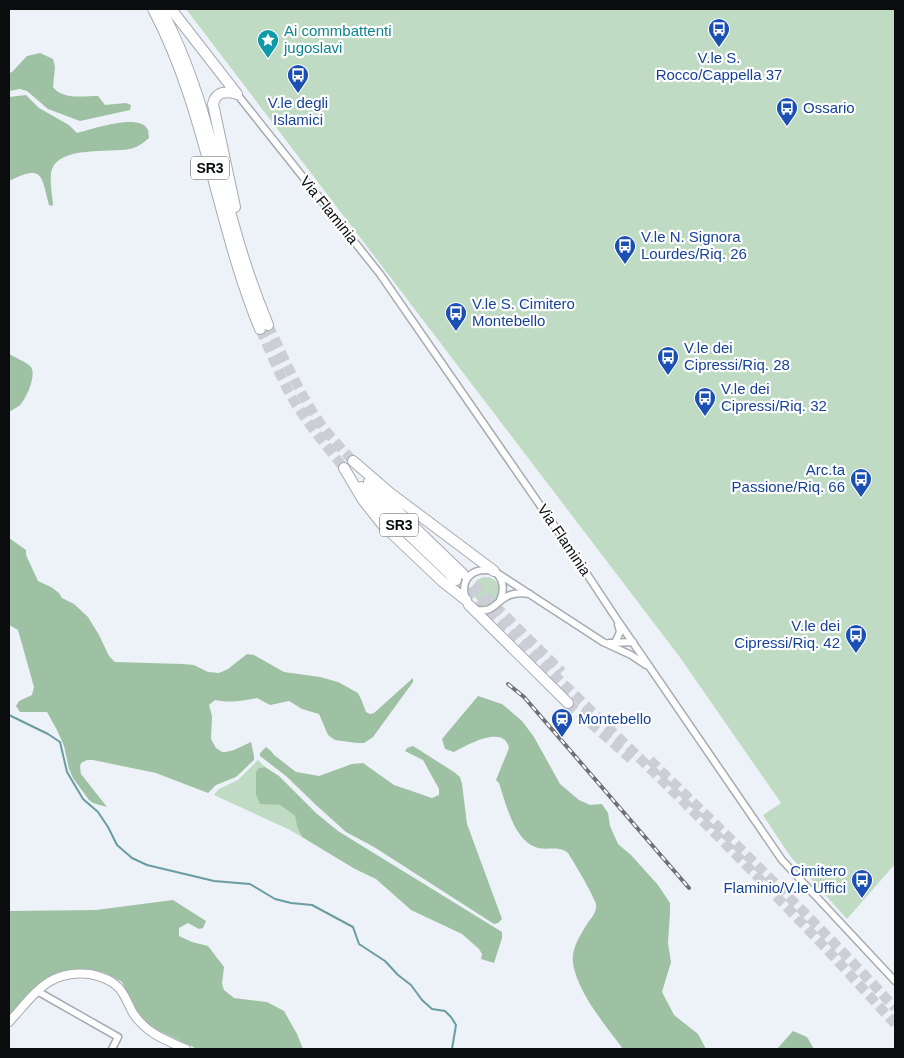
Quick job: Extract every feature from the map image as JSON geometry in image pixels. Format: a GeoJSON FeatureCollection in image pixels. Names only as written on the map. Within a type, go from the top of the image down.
{"type":"FeatureCollection","features":[{"type":"Feature","properties":{"kind":"highway","name":"SR3"},"geometry":{"type":"LineString","coordinates":[[153,9],[186,83],[245,290],[264,327],[202,107],[185,60],[162,9]]}},
{"type":"Feature","properties":{"kind":"highway"},"geometry":{"type":"LineString","coordinates":[[172,9],[237,94]]}},
{"type":"Feature","properties":{"kind":"highway"},"geometry":{"type":"LineString","coordinates":[[237,94],[228,91],[219,94],[214,98],[213,104],[239,224],[239,242]]}},
{"type":"Feature","properties":{"kind":"highway","name":"SR3"},"geometry":{"type":"LineString","coordinates":[[348,464],[379,493],[459,577]]}},
{"type":"Feature","properties":{"kind":"highway"},"geometry":{"type":"LineString","coordinates":[[348,464],[494,571]]}},
{"type":"Feature","properties":{"kind":"highway"},"geometry":{"type":"LineString","coordinates":[[348,464],[363,500],[382,524],[468,603],[568,703]]}},
{"type":"Feature","properties":{"kind":"street","name":"Via Flaminia"},"geometry":{"type":"LineString","coordinates":[[237,94],[380,274],[782,860],[895,981]]}},
{"type":"Feature","properties":{"kind":"street"},"geometry":{"type":"LineString","coordinates":[[530,594],[514,594],[504,598],[493,608],[478,610],[468,603],[464,587],[468,576],[476,571],[486,569],[494,571],[530,594],[603,642],[617,646],[650,667]]}},
{"type":"Feature","properties":{"kind":"street"},"geometry":{"type":"LineString","coordinates":[[494,571],[500,578],[503,586],[498,603]]}},
{"type":"Feature","properties":{"kind":"street"},"geometry":{"type":"LineString","coordinates":[[616,618],[620,632],[617,646]]}},
{"type":"Feature","properties":{"kind":"street"},"geometry":{"type":"LineString","coordinates":[[617,646],[635,644]]}},
{"type":"Feature","properties":{"kind":"street"},"geometry":{"type":"LineString","coordinates":[[9,1022],[37,991],[52,979],[66,975],[88,974],[106,978],[114,983],[145,1027],[157,1037],[186,1049]]}},
{"type":"Feature","properties":{"kind":"street"},"geometry":{"type":"LineString","coordinates":[[37,991],[118,1037],[112,1049]]}},
{"type":"Feature","properties":{"kind":"green space"},"geometry":{"type":"Polygon","coordinates":[[[186,9],[895,9],[895,864],[847,919],[790,856],[763,815],[781,803],[679,656],[186,9]]]}},
{"type":"Feature","properties":{"kind":"green space"},"geometry":{"type":"Polygon","coordinates":[[[40,53],[53,59],[55,67],[53,87],[57,91],[68,96],[98,96],[105,105],[126,103],[131,105],[130,110],[80,121],[48,109],[27,91],[20,89],[9,91],[9,73],[27,56],[40,53]]]}},
{"type":"Feature","properties":{"kind":"green space"},"geometry":{"type":"Polygon","coordinates":[[[26,95],[39,108],[69,125],[77,133],[104,126],[136,122],[148,130],[149,138],[132,148],[75,154],[57,162],[51,172],[53,204],[52,206],[49,205],[42,179],[38,175],[34,173],[28,174],[9,181],[9,97],[26,95]]]}},
{"type":"Feature","properties":{"kind":"green space"},"geometry":{"type":"Polygon","coordinates":[[[9,354],[30,366],[33,374],[25,398],[19,406],[9,412],[9,354]]]}},
{"type":"Feature","properties":{"kind":"green space"},"geometry":{"type":"Polygon","coordinates":[[[9,538],[26,550],[26,555],[38,581],[51,587],[62,598],[74,604],[88,617],[109,656],[115,662],[194,665],[208,672],[219,673],[228,669],[247,654],[254,655],[284,672],[320,677],[338,682],[358,693],[366,712],[370,714],[374,713],[413,678],[413,682],[373,737],[364,743],[335,740],[328,735],[319,714],[302,709],[289,701],[270,705],[257,698],[241,701],[215,700],[209,705],[212,716],[211,739],[216,748],[226,752],[251,742],[254,760],[236,777],[216,785],[208,793],[156,773],[87,760],[81,763],[81,774],[107,807],[93,803],[73,778],[64,746],[47,712],[20,712],[16,706],[19,701],[32,695],[34,687],[18,630],[9,625],[9,538]]]}},
{"type":"Feature","properties":{"kind":"green space"},"geometry":{"type":"Polygon","coordinates":[[[486,577],[495,581],[499,590],[495,599],[486,603],[477,599],[473,590],[477,581],[486,577]]]}},
{"type":"Feature","properties":{"kind":"green space"},"geometry":{"type":"Polygon","coordinates":[[[478,696],[502,704],[522,721],[534,737],[560,784],[579,800],[590,805],[602,804],[608,813],[610,826],[618,844],[631,855],[658,885],[670,903],[668,943],[671,962],[662,992],[674,1015],[698,1034],[706,1049],[623,1049],[593,1008],[580,985],[573,958],[579,938],[595,913],[596,903],[568,853],[557,849],[538,848],[530,844],[523,838],[512,821],[499,783],[496,780],[509,748],[506,741],[493,737],[484,738],[454,752],[445,749],[442,739],[478,696]]]}},
{"type":"Feature","properties":{"kind":"green space"},"geometry":{"type":"Polygon","coordinates":[[[413,746],[460,777],[467,824],[502,919],[498,923],[494,924],[374,847],[346,832],[286,776],[260,756],[260,753],[266,747],[296,772],[319,776],[352,764],[363,763],[394,785],[432,798],[439,795],[439,789],[423,760],[405,751],[413,746]]]}},
{"type":"Feature","properties":{"kind":"green space"},"geometry":{"type":"Polygon","coordinates":[[[258,760],[265,767],[259,768],[256,795],[260,803],[280,805],[295,816],[297,827],[302,837],[214,795],[219,789],[238,780],[258,760]]]}},
{"type":"Feature","properties":{"kind":"green space"},"geometry":{"type":"Polygon","coordinates":[[[265,767],[279,776],[316,813],[338,831],[502,932],[494,963],[481,959],[482,954],[479,949],[462,934],[411,910],[376,879],[355,869],[302,837],[297,827],[295,816],[280,805],[260,804],[256,795],[256,772],[259,768],[265,767]]]}},
{"type":"Feature","properties":{"kind":"green space"},"geometry":{"type":"Polygon","coordinates":[[[173,900],[206,921],[203,928],[199,929],[188,923],[179,928],[179,936],[208,946],[224,967],[222,984],[224,990],[234,998],[267,1002],[284,1011],[303,1049],[197,1049],[155,1029],[143,1020],[133,1006],[122,982],[105,973],[82,969],[58,972],[43,981],[9,1018],[9,911],[96,910],[173,900]]]}},
{"type":"Feature","properties":{"kind":"green space"},"geometry":{"type":"Polygon","coordinates":[[[793,1031],[807,1037],[814,1049],[777,1049],[793,1031]]]}},
{"type":"Feature","properties":{"kind":"waterway"},"geometry":{"type":"LineString","coordinates":[[9,715],[60,742],[67,772],[83,799],[98,812],[117,845],[132,858],[147,865],[214,881],[250,884],[275,899],[312,905],[353,927],[359,944],[385,961],[411,985],[422,1000],[432,1009],[445,1011],[451,1017],[456,1025],[452,1049]]}},
{"type":"Feature","properties":{"kind":"tunnel"},"geometry":{"type":"LineString","coordinates":[[268,325],[312,412],[353,461]]}},
{"type":"Feature","properties":{"kind":"tunnel"},"geometry":{"type":"LineString","coordinates":[[260,329],[297,406],[344,468]]}},
{"type":"Feature","properties":{"kind":"tunnel"},"geometry":{"type":"LineString","coordinates":[[463,574],[562,672]]}},
{"type":"Feature","properties":{"kind":"tunnel"},"geometry":{"type":"LineString","coordinates":[[456,580],[713,832],[810,931],[895,1024]]}},
{"type":"Feature","properties":{"kind":"tunnel"},"geometry":{"type":"LineString","coordinates":[[568,703],[631,759]]}},
{"type":"Feature","properties":{"kind":"tunnel"},"geometry":{"type":"LineString","coordinates":[[650,760],[805,913],[895,1008]]}},
{"type":"Feature","properties":{"kind":"railway"},"geometry":{"type":"LineString","coordinates":[[508,684],[524,697],[689,888]]}},
{"type":"Feature","properties":{"kind":"place","name":"V.le S. Rocco/Cappella 37"},"geometry":{"type":"Point","coordinates":[719,48]}},
{"type":"Feature","properties":{"kind":"place","name":"Ai commbattenti jugoslavi"},"geometry":{"type":"Point","coordinates":[268,59]}},
{"type":"Feature","properties":{"kind":"place","name":"V.le degli Islamici"},"geometry":{"type":"Point","coordinates":[298,94]}},
{"type":"Feature","properties":{"kind":"place","name":"Ossario"},"geometry":{"type":"Point","coordinates":[787,127]}},
{"type":"Feature","properties":{"kind":"place","name":"V.le N. Signora Lourdes/Riq. 26"},"geometry":{"type":"Point","coordinates":[625,265]}},
{"type":"Feature","properties":{"kind":"place","name":"V.le S. Cimitero Montebello"},"geometry":{"type":"Point","coordinates":[456,332]}},
{"type":"Feature","properties":{"kind":"place","name":"V.le dei Cipressi/Riq. 28"},"geometry":{"type":"Point","coordinates":[668,376]}},
{"type":"Feature","properties":{"kind":"place","name":"V.le dei Cipressi/Riq. 32"},"geometry":{"type":"Point","coordinates":[705,417]}},
{"type":"Feature","properties":{"kind":"place","name":"Arc.ta Passione/Riq. 66"},"geometry":{"type":"Point","coordinates":[861,498]}},
{"type":"Feature","properties":{"kind":"place","name":"V.le dei Cipressi/Riq. 42"},"geometry":{"type":"Point","coordinates":[856,654]}},
{"type":"Feature","properties":{"kind":"place","name":"Montebello"},"geometry":{"type":"Point","coordinates":[562,738]}},
{"type":"Feature","properties":{"kind":"place","name":"Cimitero Flaminio/V.le Uffici"},"geometry":{"type":"Point","coordinates":[862,899]}}]}
